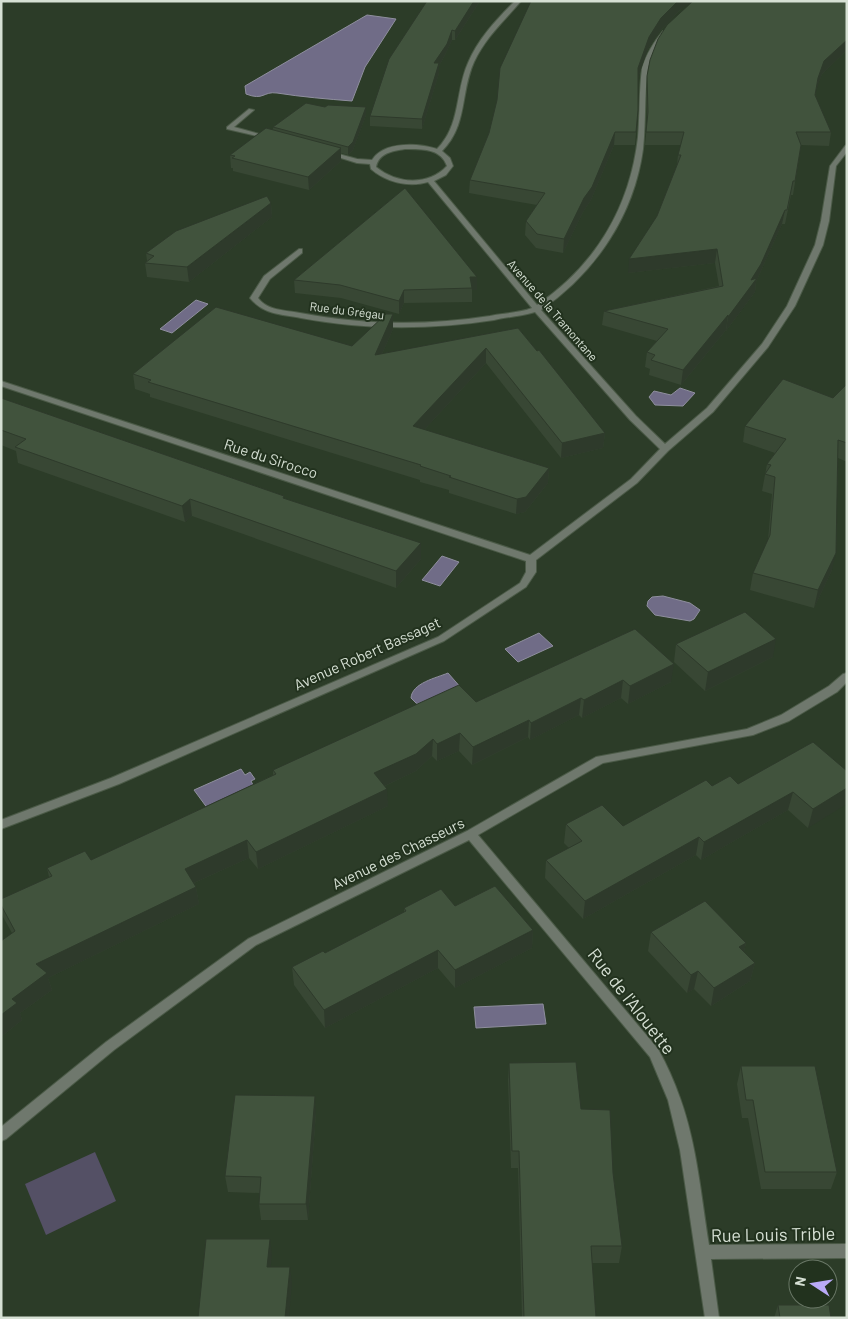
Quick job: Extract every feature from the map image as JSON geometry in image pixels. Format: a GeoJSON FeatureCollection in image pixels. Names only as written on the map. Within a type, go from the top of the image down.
{"type":"FeatureCollection","features":[{"type":"Feature","properties":{"kind":"street"},"geometry":{"type":"LineString","coordinates":[[438,152],[449,142],[456,126],[470,64],[494,24],[518,1]]}},
{"type":"Feature","properties":{"kind":"street"},"geometry":{"type":"LineString","coordinates":[[537,309],[577,275],[588,262],[610,234],[632,190],[642,129],[641,90],[643,76],[654,47],[661,35],[672,24]]}},
{"type":"Feature","properties":{"kind":"street"},"geometry":{"type":"LineString","coordinates":[[251,110],[229,128],[274,140]]}},
{"type":"Feature","properties":{"kind":"street"},"geometry":{"type":"LineString","coordinates":[[417,147],[438,152],[445,156],[450,166],[446,172],[430,180],[408,182],[387,178],[378,173],[374,168],[377,156],[394,149],[417,147]]}},
{"type":"Feature","properties":{"kind":"street"},"geometry":{"type":"LineString","coordinates":[[531,559],[634,481],[665,449],[710,410],[765,345],[791,306],[819,245],[825,220],[833,166],[847,147]]}},
{"type":"Feature","properties":{"kind":"street"},"geometry":{"type":"LineString","coordinates":[[319,151],[357,161],[374,162]]}},
{"type":"Feature","properties":{"kind":"street","name":"Avenue de la Tramontane"},"geometry":{"type":"LineString","coordinates":[[430,180],[537,309],[633,418],[665,449]]}},
{"type":"Feature","properties":{"kind":"street","name":"Rue du Grégau"},"geometry":{"type":"LineString","coordinates":[[299,251],[266,278],[254,298],[262,306],[310,318],[361,325],[411,327],[471,322],[537,309]]}},
{"type":"Feature","properties":{"kind":"street","name":"Rue du Sirocco"},"geometry":{"type":"LineString","coordinates":[[1,383],[531,559]]}},
{"type":"Feature","properties":{"kind":"street","name":"Avenue Robert Bassaget"},"geometry":{"type":"LineString","coordinates":[[1,825],[115,781],[441,639],[523,585],[531,572],[531,559]]}},
{"type":"Feature","properties":{"kind":"street","name":"Avenue des Chasseurs"},"geometry":{"type":"LineString","coordinates":[[1,1135],[110,1046],[252,942],[471,834],[600,760],[663,750],[749,732],[785,718],[833,689],[847,676]]}},
{"type":"Feature","properties":{"kind":"street","name":"Rue de l'Alouette"},"geometry":{"type":"LineString","coordinates":[[471,834],[654,1053],[664,1070],[677,1105],[703,1252]]}},
{"type":"Feature","properties":{"kind":"street","name":"Rue Louis Trible"},"geometry":{"type":"LineString","coordinates":[[712,1318],[703,1252],[847,1251]]}},
{"type":"Feature","properties":{"kind":"shaded area"},"geometry":{"type":"Polygon","coordinates":[[[367,15],[396,19],[365,67],[352,101],[277,93],[256,97],[246,94],[245,86],[367,15]]]}},
{"type":"Feature","properties":{"kind":"shaded area"},"geometry":{"type":"Polygon","coordinates":[[[196,300],[208,304],[172,333],[160,329],[196,300]]]}},
{"type":"Feature","properties":{"kind":"shaded area"},"geometry":{"type":"Polygon","coordinates":[[[680,388],[695,393],[683,406],[655,405],[649,397],[654,391],[671,395],[680,388]]]}},
{"type":"Feature","properties":{"kind":"shaded area"},"geometry":{"type":"Polygon","coordinates":[[[442,556],[459,562],[440,586],[422,580],[442,556]]]}},
{"type":"Feature","properties":{"kind":"shaded area"},"geometry":{"type":"Polygon","coordinates":[[[663,596],[690,603],[700,610],[694,619],[690,621],[655,615],[647,606],[648,601],[652,597],[663,596]]]}},
{"type":"Feature","properties":{"kind":"shaded area"},"geometry":{"type":"Polygon","coordinates":[[[539,633],[553,646],[518,662],[505,649],[539,633]]]}},
{"type":"Feature","properties":{"kind":"shaded area"},"geometry":{"type":"Polygon","coordinates":[[[448,673],[462,689],[424,706],[416,703],[411,698],[412,693],[420,685],[448,673]]]}},
{"type":"Feature","properties":{"kind":"shaded area"},"geometry":{"type":"Polygon","coordinates":[[[241,769],[245,775],[250,772],[255,779],[251,781],[254,787],[208,809],[194,790],[241,769]]]}},
{"type":"Feature","properties":{"kind":"shaded area"},"geometry":{"type":"Polygon","coordinates":[[[543,1004],[546,1024],[476,1028],[474,1007],[543,1004]]]}},
{"type":"Feature","properties":{"kind":"shaded area"},"geometry":{"type":"Polygon","coordinates":[[[95,1152],[116,1201],[46,1235],[25,1184],[95,1152]]]}},
{"type":"Feature","properties":{"kind":"building"},"geometry":{"type":"Polygon","coordinates":[[[427,1],[474,1],[455,31],[452,30],[447,44],[434,63],[439,63],[422,119],[370,116],[389,59],[427,1]]]}},
{"type":"Feature","properties":{"kind":"building"},"geometry":{"type":"Polygon","coordinates":[[[531,1],[678,1],[661,18],[649,37],[638,68],[636,132],[615,132],[592,187],[584,198],[564,239],[537,234],[526,221],[545,193],[470,180],[489,133],[497,100],[500,68],[531,1]]]}},
{"type":"Feature","properties":{"kind":"building"},"geometry":{"type":"Polygon","coordinates":[[[693,1],[847,1],[847,40],[824,61],[815,95],[831,132],[796,132],[801,145],[795,181],[793,181],[787,210],[785,210],[761,264],[751,280],[757,278],[728,317],[728,315],[683,370],[651,360],[655,355],[647,352],[668,329],[604,311],[723,286],[717,249],[629,259],[657,216],[681,155],[678,155],[684,132],[646,132],[648,112],[647,76],[650,60],[658,39],[667,25],[693,1]]]}},
{"type":"Feature","properties":{"kind":"building"},"geometry":{"type":"Polygon","coordinates":[[[306,103],[325,107],[328,105],[366,107],[353,142],[348,147],[273,127],[306,103]]]}},
{"type":"Feature","properties":{"kind":"building"},"geometry":{"type":"Polygon","coordinates":[[[266,128],[341,148],[308,177],[232,158],[235,156],[230,155],[266,128]]]}},
{"type":"Feature","properties":{"kind":"building"},"geometry":{"type":"Polygon","coordinates":[[[405,188],[477,277],[470,277],[472,288],[404,290],[399,301],[340,285],[294,280],[405,188]]]}},
{"type":"Feature","properties":{"kind":"building"},"geometry":{"type":"Polygon","coordinates":[[[267,196],[271,203],[187,267],[145,263],[154,256],[146,253],[176,231],[267,196]]]}},
{"type":"Feature","properties":{"kind":"building"},"geometry":{"type":"Polygon","coordinates":[[[216,307],[352,346],[386,314],[393,314],[375,355],[518,328],[537,351],[539,350],[605,433],[562,443],[486,348],[413,426],[549,468],[526,497],[517,499],[449,477],[451,476],[421,465],[148,382],[151,380],[133,374],[216,307]]]}},
{"type":"Feature","properties":{"kind":"building"},"geometry":{"type":"Polygon","coordinates":[[[783,379],[833,398],[847,384],[847,443],[838,440],[836,553],[818,590],[753,573],[770,535],[775,477],[765,474],[771,465],[767,464],[786,439],[745,426],[783,379]]]}},
{"type":"Feature","properties":{"kind":"building"},"geometry":{"type":"Polygon","coordinates":[[[1,398],[284,496],[283,498],[421,543],[396,571],[190,499],[182,506],[15,447],[26,439],[1,430],[1,398]]]}},
{"type":"Feature","properties":{"kind":"building"},"geometry":{"type":"Polygon","coordinates":[[[745,612],[776,639],[708,672],[676,644],[745,612]]]}},
{"type":"Feature","properties":{"kind":"building"},"geometry":{"type":"Polygon","coordinates":[[[635,629],[674,664],[630,686],[623,680],[584,700],[581,698],[531,723],[529,720],[473,747],[460,733],[437,744],[433,739],[416,754],[374,773],[387,789],[256,852],[247,840],[185,869],[196,887],[36,964],[47,973],[12,999],[17,1003],[1,1015],[1,941],[15,931],[1,905],[1,899],[52,876],[47,868],[85,851],[91,860],[276,774],[273,770],[459,685],[476,702],[635,629]]]}},
{"type":"Feature","properties":{"kind":"building"},"geometry":{"type":"Polygon","coordinates":[[[813,742],[847,771],[847,788],[813,809],[793,792],[704,842],[699,837],[585,901],[546,860],[582,841],[566,824],[602,805],[623,826],[706,780],[712,786],[730,776],[738,784],[813,742]]]}},
{"type":"Feature","properties":{"kind":"building"},"geometry":{"type":"Polygon","coordinates":[[[495,886],[533,930],[455,970],[438,950],[324,1010],[292,967],[323,951],[325,953],[406,911],[404,908],[441,889],[455,906],[495,886]]]}},
{"type":"Feature","properties":{"kind":"building"},"geometry":{"type":"Polygon","coordinates":[[[705,901],[746,943],[739,947],[755,963],[714,988],[698,971],[691,975],[651,932],[705,901]]]}},
{"type":"Feature","properties":{"kind":"building"},"geometry":{"type":"Polygon","coordinates":[[[576,1062],[581,1109],[610,1110],[613,1173],[622,1246],[591,1246],[596,1318],[524,1318],[519,1151],[512,1151],[509,1063],[576,1062]]]}},
{"type":"Feature","properties":{"kind":"building"},"geometry":{"type":"Polygon","coordinates":[[[741,1066],[815,1066],[837,1172],[765,1172],[753,1100],[746,1100],[741,1066]]]}},
{"type":"Feature","properties":{"kind":"building"},"geometry":{"type":"Polygon","coordinates":[[[235,1095],[315,1096],[306,1204],[259,1204],[261,1177],[225,1176],[235,1095]]]}},
{"type":"Feature","properties":{"kind":"building"},"geometry":{"type":"Polygon","coordinates":[[[206,1239],[270,1239],[267,1267],[290,1267],[285,1318],[198,1318],[206,1239]]]}},
{"type":"Feature","properties":{"kind":"building"},"geometry":{"type":"Polygon","coordinates":[[[778,1305],[788,1305],[788,1309],[830,1309],[831,1318],[780,1318],[778,1305]]]}}]}
